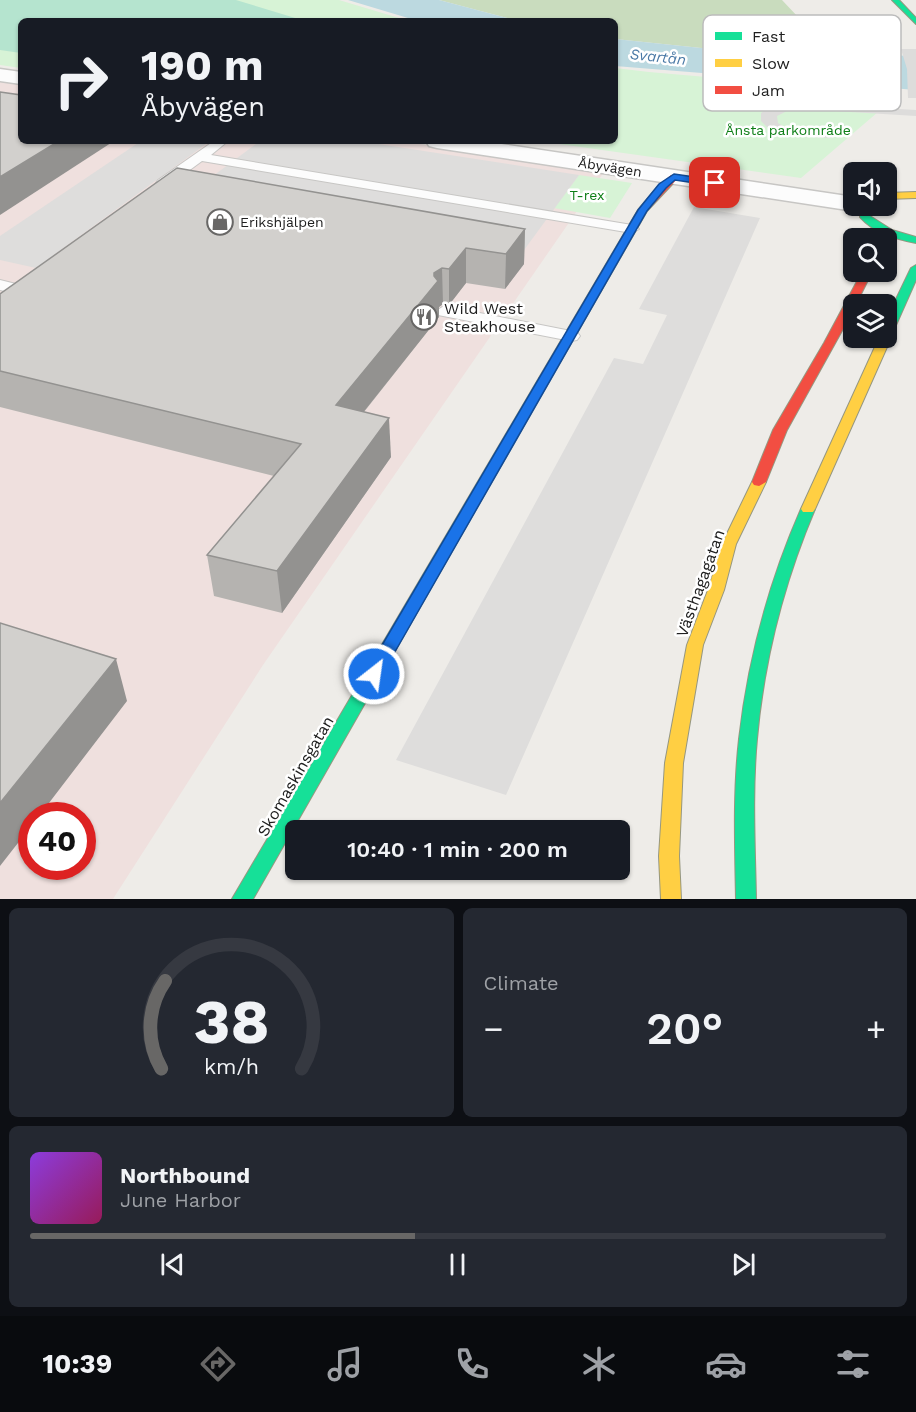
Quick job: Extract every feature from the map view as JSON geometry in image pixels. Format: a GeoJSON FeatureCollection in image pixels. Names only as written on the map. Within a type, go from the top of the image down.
{"type":"FeatureCollection","features":[{"type":"Feature","properties":{"kind":"main road"},"geometry":{"type":"LineString","coordinates":[[895,0],[916,22]]}},
{"type":"Feature","properties":{"kind":"main road","name":"Skomaskinsgatan"},"geometry":{"type":"LineString","coordinates":[[242,899],[632,229],[648,204],[674,177]]}},
{"type":"Feature","properties":{"kind":"main road"},"geometry":{"type":"LineString","coordinates":[[897,193],[915,186]]}},
{"type":"Feature","properties":{"kind":"main road"},"geometry":{"type":"LineString","coordinates":[[868,216],[888,233],[916,240]]}},
{"type":"Feature","properties":{"kind":"main road"},"geometry":{"type":"LineString","coordinates":[[897,311],[916,268]]}},
{"type":"Feature","properties":{"kind":"main road","name":"Västhagagatan"},"geometry":{"type":"LineString","coordinates":[[671,899],[669,856],[674,763],[695,645],[716,590],[729,544],[750,503],[780,430],[830,344],[862,282]]}},
{"type":"Feature","properties":{"kind":"main road"},"geometry":{"type":"LineString","coordinates":[[746,899],[744,811],[748,738],[770,620],[800,525],[881,348]]}},
{"type":"Feature","properties":{"kind":"street"},"geometry":{"type":"LineString","coordinates":[[0,75],[18,78]]}},
{"type":"Feature","properties":{"kind":"street","name":"Åbyvägen"},"geometry":{"type":"LineString","coordinates":[[457,144],[843,202]]}},
{"type":"Feature","properties":{"kind":"lane"},"geometry":{"type":"LineString","coordinates":[[152,192],[218,144]]}},
{"type":"Feature","properties":{"kind":"lane"},"geometry":{"type":"LineString","coordinates":[[200,157],[632,229]]}},
{"type":"Feature","properties":{"kind":"lane"},"geometry":{"type":"LineString","coordinates":[[0,285],[23,285],[0,302]]}},
{"type":"Feature","properties":{"kind":"lane"},"geometry":{"type":"LineString","coordinates":[[444,311],[571,336]]}},
{"type":"Feature","properties":{"kind":"shaded area"},"geometry":{"type":"Polygon","coordinates":[[[0,81],[18,84],[18,144],[420,144],[604,172],[263,665],[113,899],[0,899],[0,81]]]}},
{"type":"Feature","properties":{"kind":"shaded area"},"geometry":{"type":"Polygon","coordinates":[[[137,144],[206,144],[36,268],[0,260],[0,236],[137,144]]]}},
{"type":"Feature","properties":{"kind":"shaded area"},"geometry":{"type":"Polygon","coordinates":[[[256,144],[378,144],[579,175],[519,257],[186,196],[256,144]]]}},
{"type":"Feature","properties":{"kind":"shaded area"},"geometry":{"type":"Polygon","coordinates":[[[694,207],[760,218],[506,795],[396,760],[614,358],[643,364],[667,315],[639,309],[694,207]]]}},
{"type":"Feature","properties":{"kind":"green space"},"geometry":{"type":"Polygon","coordinates":[[[0,0],[339,0],[399,18],[18,18],[18,68],[0,65],[0,0]]]}},
{"type":"Feature","properties":{"kind":"green space"},"geometry":{"type":"Polygon","coordinates":[[[0,0],[236,0],[295,18],[18,18],[18,53],[0,50],[0,0]]]}},
{"type":"Feature","properties":{"kind":"green space"},"geometry":{"type":"Polygon","coordinates":[[[439,0],[782,0],[796,15],[703,15],[703,48],[618,39],[618,18],[507,18],[439,0]]]}},
{"type":"Feature","properties":{"kind":"green space","name":"Ånsta parkområde"},"geometry":{"type":"Polygon","coordinates":[[[618,68],[703,77],[703,111],[879,111],[801,178],[559,144],[618,144],[618,68]]]}},
{"type":"Feature","properties":{"kind":"green space","name":"T-rex"},"geometry":{"type":"Polygon","coordinates":[[[579,175],[632,183],[610,218],[554,208],[579,175]]]}},
{"type":"Feature","properties":{"kind":"water"},"geometry":{"type":"Polygon","coordinates":[[[348,0],[439,0],[507,18],[408,18],[348,0]]]}},
{"type":"Feature","properties":{"kind":"water","name":"Svartån"},"geometry":{"type":"Polygon","coordinates":[[[618,39],[703,48],[703,73],[618,66],[618,39]]]}},
{"type":"Feature","properties":{"kind":"water"},"geometry":{"type":"Polygon","coordinates":[[[901,56],[916,56],[916,90],[901,89],[901,56]]]}},
{"type":"Feature","properties":{"kind":"pier"},"geometry":{"type":"Polygon","coordinates":[[[901,49],[916,49],[916,98],[908,98],[907,69],[901,49]]]}},
{"type":"Feature","properties":{"kind":"pier"},"geometry":{"type":"Polygon","coordinates":[[[916,110],[916,116],[834,111],[916,110]]]}},
{"type":"Feature","properties":{"kind":"pier"},"geometry":{"type":"Polygon","coordinates":[[[787,111],[777,116],[778,123],[786,128],[813,133],[834,130],[844,135],[830,138],[791,136],[767,127],[761,121],[761,113],[787,111]]]}},
{"type":"Feature","properties":{"kind":"building"},"geometry":{"type":"Polygon","coordinates":[[[0,92],[18,95],[18,144],[54,144],[0,177],[0,92]]]}},
{"type":"Feature","properties":{"kind":"building"},"geometry":{"type":"Polygon","coordinates":[[[177,168],[525,229],[506,254],[466,248],[449,269],[442,268],[434,273],[438,281],[336,405],[389,418],[277,571],[207,555],[301,444],[0,371],[0,294],[177,168]]]}},
{"type":"Feature","properties":{"kind":"building"},"geometry":{"type":"Polygon","coordinates":[[[0,623],[116,659],[0,803],[0,623]]]}},
{"type":"Feature","properties":{"kind":"traffic: fast"},"geometry":{"type":"LineString","coordinates":[[895,0],[916,22]]}},
{"type":"Feature","properties":{"kind":"traffic: fast"},"geometry":{"type":"LineString","coordinates":[[865,216],[882,229],[916,240]]}},
{"type":"Feature","properties":{"kind":"traffic: fast"},"geometry":{"type":"LineString","coordinates":[[897,310],[916,268]]}},
{"type":"Feature","properties":{"kind":"traffic: fast"},"geometry":{"type":"LineString","coordinates":[[242,899],[545,378]]}},
{"type":"Feature","properties":{"kind":"traffic: fast"},"geometry":{"type":"LineString","coordinates":[[746,899],[745,779],[751,711],[762,651],[777,592],[808,509]]}},
{"type":"Feature","properties":{"kind":"traffic: slow"},"geometry":{"type":"LineString","coordinates":[[897,196],[916,195]]}},
{"type":"Feature","properties":{"kind":"traffic: slow"},"geometry":{"type":"LineString","coordinates":[[808,509],[880,348]]}},
{"type":"Feature","properties":{"kind":"traffic: slow"},"geometry":{"type":"LineString","coordinates":[[671,899],[669,856],[674,763],[695,645],[716,590],[729,544],[759,482]]}},
{"type":"Feature","properties":{"kind":"traffic: jam"},"geometry":{"type":"LineString","coordinates":[[545,378],[643,210],[663,186],[674,177]]}},
{"type":"Feature","properties":{"kind":"traffic: jam"},"geometry":{"type":"LineString","coordinates":[[759,482],[780,430],[862,282]]}},
{"type":"Feature","properties":{"kind":"place","name":"Erikshjälpen"},"geometry":{"type":"Point","coordinates":[220,222]}},
{"type":"Feature","properties":{"kind":"place","name":"Wild West Steakhouse"},"geometry":{"type":"Point","coordinates":[424,317]}},
{"type":"Feature","properties":{"kind":"route"},"geometry":{"type":"LineString","coordinates":[[374,674],[643,210],[663,186],[674,177],[715,183]]}}]}
